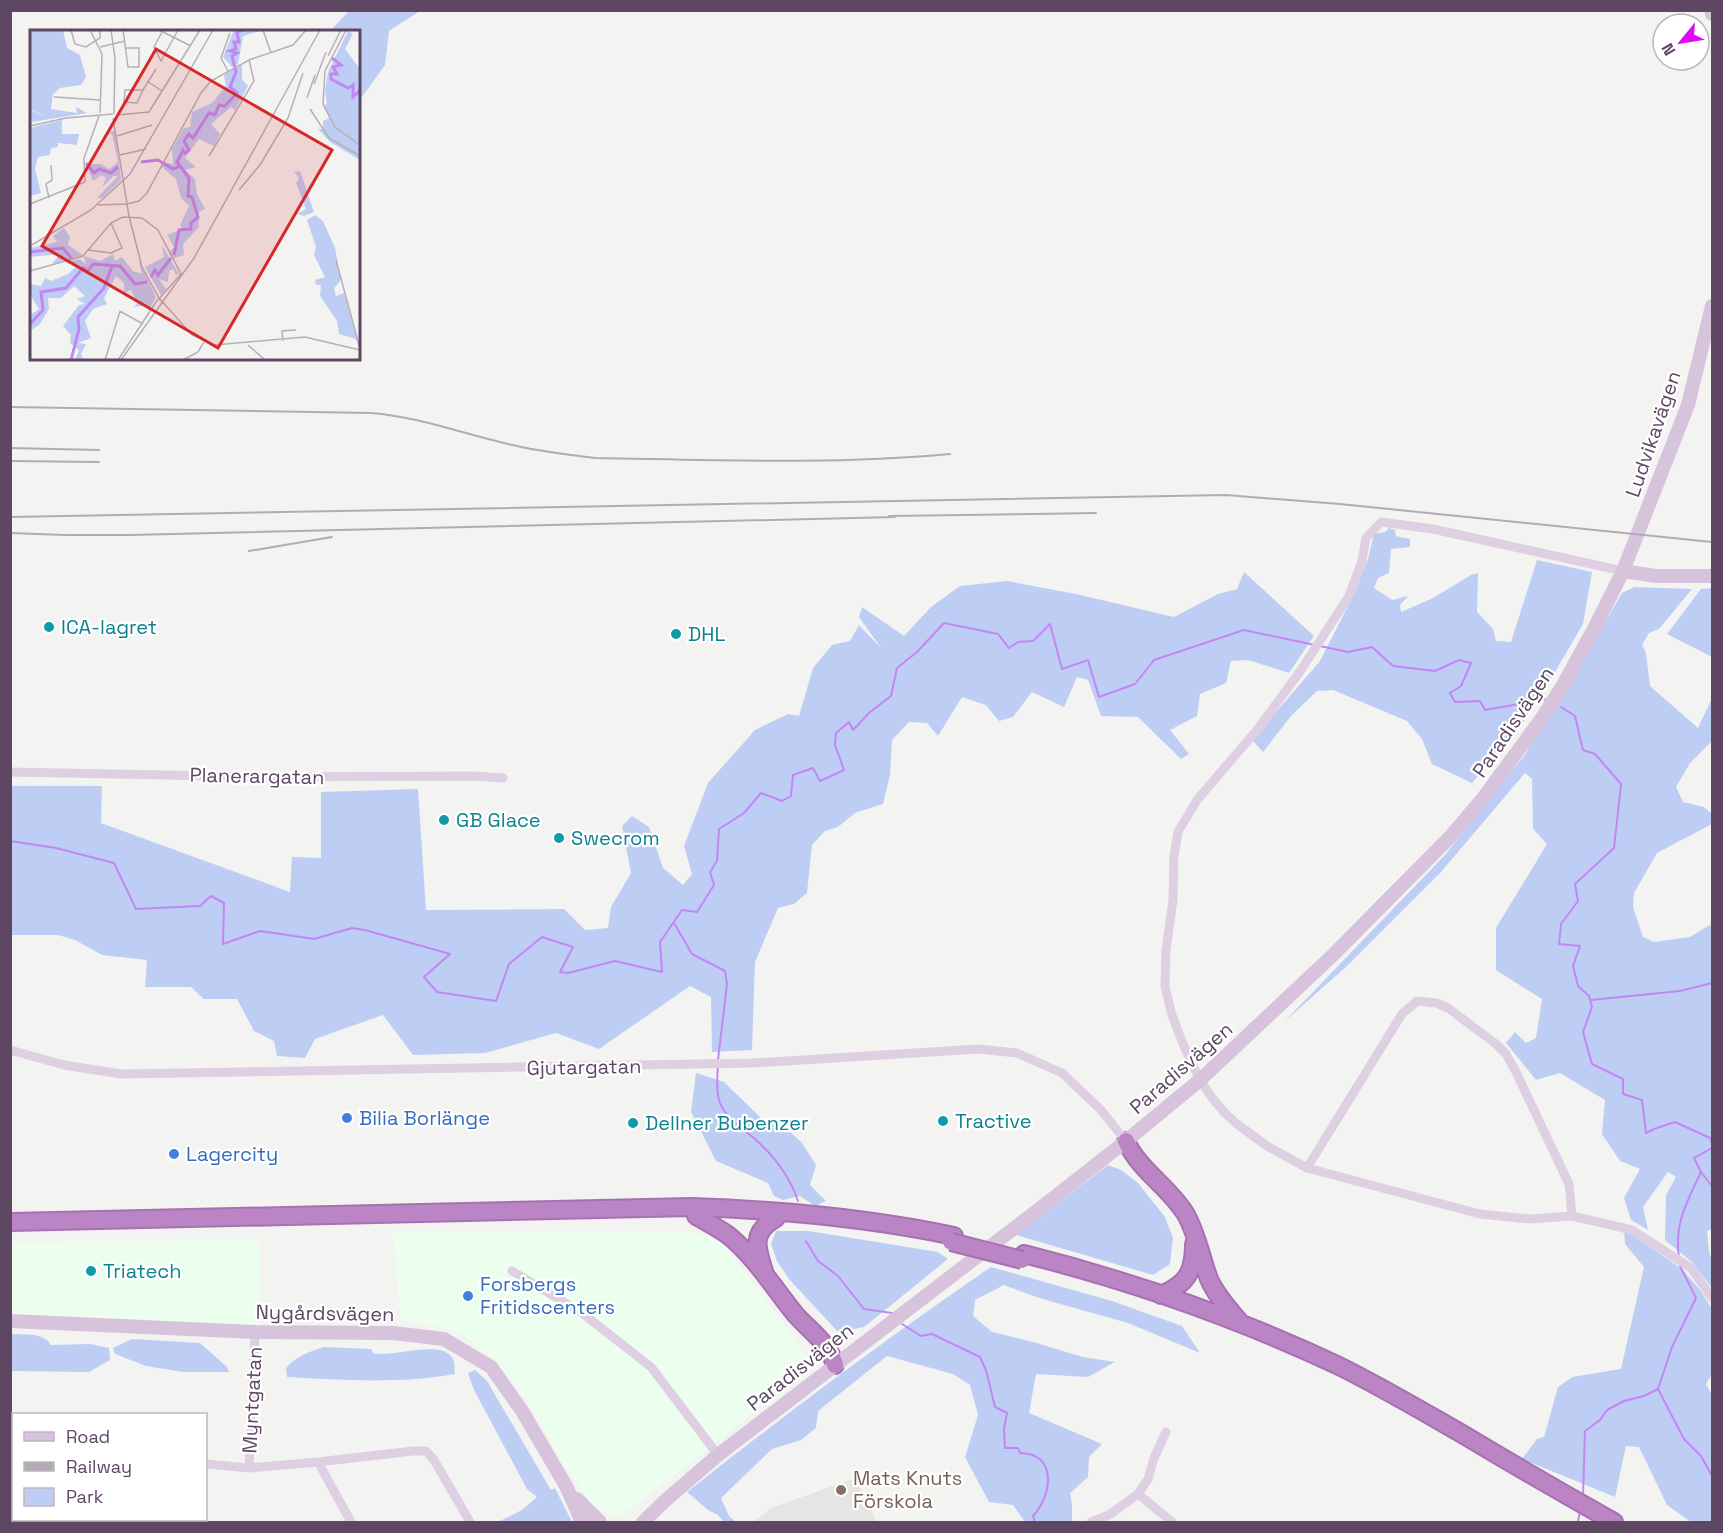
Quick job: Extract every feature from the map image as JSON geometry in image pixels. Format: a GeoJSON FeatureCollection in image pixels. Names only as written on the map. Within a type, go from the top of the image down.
{"type":"FeatureCollection","features":[{"type":"Feature","properties":{"kind":"highway"},"geometry":{"type":"LineString","coordinates":[[1126,1141],[1137,1160],[1163,1185],[1185,1213],[1213,1287],[1242,1324]]}},
{"type":"Feature","properties":{"kind":"highway"},"geometry":{"type":"LineString","coordinates":[[10,1222],[692,1207],[776,1211],[917,1228],[1110,1278],[1242,1324],[1303,1350],[1381,1388],[1614,1522]]}},
{"type":"Feature","properties":{"kind":"highway"},"geometry":{"type":"LineString","coordinates":[[696,1216],[730,1237],[765,1275],[797,1316],[828,1348],[835,1365]]}},
{"type":"Feature","properties":{"kind":"highway"},"geometry":{"type":"LineString","coordinates":[[10,1231],[696,1216],[776,1218],[953,1239]]}},
{"type":"Feature","properties":{"kind":"highway"},"geometry":{"type":"LineString","coordinates":[[765,1275],[759,1257],[758,1238],[761,1229],[776,1218]]}},
{"type":"Feature","properties":{"kind":"highway"},"geometry":{"type":"LineString","coordinates":[[1161,1295],[1179,1286],[1187,1278],[1192,1264],[1195,1238]]}},
{"type":"Feature","properties":{"kind":"highway"},"geometry":{"type":"LineString","coordinates":[[1023,1257],[1158,1300],[1228,1326],[1299,1357],[1416,1419],[1595,1522]]}},
{"type":"Feature","properties":{"kind":"street","name":"Ludvikavägen"},"geometry":{"type":"LineString","coordinates":[[1623,571],[1688,405],[1713,306]]}},
{"type":"Feature","properties":{"kind":"street"},"geometry":{"type":"LineString","coordinates":[[1713,576],[1656,576],[1623,571],[1433,529],[1381,522],[1366,538],[1362,561],[1349,596],[1257,730],[1197,800],[1178,832],[1174,856],[1173,900],[1166,950],[1165,987],[1172,1015],[1200,1080],[1212,1099],[1237,1124],[1267,1146],[1307,1168],[1480,1214],[1529,1219],[1572,1216],[1632,1230],[1691,1268],[1713,1298]]}},
{"type":"Feature","properties":{"kind":"street","name":"Paradisvägen"},"geometry":{"type":"LineString","coordinates":[[643,1522],[718,1455],[1126,1141],[1200,1080],[1333,955],[1450,837],[1484,797],[1542,718],[1563,685],[1623,571]]}},
{"type":"Feature","properties":{"kind":"street","name":"Planerargatan"},"geometry":{"type":"LineString","coordinates":[[10,772],[263,777],[474,776],[502,778]]}},
{"type":"Feature","properties":{"kind":"street"},"geometry":{"type":"LineString","coordinates":[[1307,1168],[1402,1014],[1417,1001],[1436,1002],[1486,1036],[1506,1054],[1569,1184],[1572,1216]]}},
{"type":"Feature","properties":{"kind":"street","name":"Gjutargatan"},"geometry":{"type":"LineString","coordinates":[[10,1050],[64,1065],[121,1074],[753,1064],[978,1049],[1017,1053],[1062,1073],[1100,1109],[1126,1141]]}},
{"type":"Feature","properties":{"kind":"street"},"geometry":{"type":"LineString","coordinates":[[512,1271],[582,1313],[651,1367],[718,1455]]}},
{"type":"Feature","properties":{"kind":"street","name":"Nygårdsvägen"},"geometry":{"type":"LineString","coordinates":[[10,1321],[255,1332],[393,1333],[444,1339],[491,1367],[522,1411],[566,1486],[582,1522]]}},
{"type":"Feature","properties":{"kind":"street","name":"Myntgatan"},"geometry":{"type":"LineString","coordinates":[[249,1468],[255,1332]]}},
{"type":"Feature","properties":{"kind":"street"},"geometry":{"type":"LineString","coordinates":[[1091,1522],[1109,1515],[1138,1494],[1148,1479],[1154,1458],[1166,1432]]}},
{"type":"Feature","properties":{"kind":"street","name":"Myntgatan"},"geometry":{"type":"LineString","coordinates":[[207,1464],[249,1468],[413,1451],[426,1452],[434,1460],[470,1522]]}},
{"type":"Feature","properties":{"kind":"street"},"geometry":{"type":"LineString","coordinates":[[318,1462],[351,1522]]}},
{"type":"Feature","properties":{"kind":"street","name":"Nygårdsvägen"},"geometry":{"type":"LineString","coordinates":[[566,1486],[600,1522]]}},
{"type":"Feature","properties":{"kind":"street"},"geometry":{"type":"LineString","coordinates":[[1138,1494],[1172,1522]]}},
{"type":"Feature","properties":{"kind":"street","name":"Paradisvägen"},"geometry":{"type":"LineString","coordinates":[[633,1522],[666,1500]]}},
{"type":"Feature","properties":{"kind":"shaded area"},"geometry":{"type":"Polygon","coordinates":[[[684,1232],[706,1235],[724,1245],[803,1351],[806,1359],[803,1372],[702,1454],[619,1517],[609,1515],[590,1502],[567,1469],[531,1407],[498,1362],[462,1334],[435,1326],[401,1321],[393,1233],[684,1232]]]}},
{"type":"Feature","properties":{"kind":"shaded area"},"geometry":{"type":"Polygon","coordinates":[[[259,1239],[261,1325],[11,1316],[11,1242],[259,1239]]]}},
{"type":"Feature","properties":{"kind":"shaded area","name":"Mats Knuts Förskola"},"geometry":{"type":"Polygon","coordinates":[[[855,1478],[869,1503],[876,1522],[753,1522],[771,1508],[855,1478]]]}},
{"type":"Feature","properties":{"kind":"green space"},"geometry":{"type":"Polygon","coordinates":[[[349,11],[420,11],[389,31],[385,65],[360,100],[360,30],[331,30],[349,11]]]}},
{"type":"Feature","properties":{"kind":"green space"},"geometry":{"type":"Polygon","coordinates":[[[1389,528],[1395,530],[1396,536],[1410,539],[1410,547],[1391,549],[1389,573],[1378,578],[1374,588],[1392,600],[1408,596],[1400,605],[1401,612],[1433,598],[1478,573],[1477,612],[1493,629],[1496,641],[1511,642],[1537,560],[1592,572],[1583,624],[1523,722],[1472,783],[1432,764],[1422,739],[1407,721],[1333,690],[1317,691],[1291,716],[1263,752],[1252,740],[1320,661],[1351,600],[1368,559],[1374,534],[1385,532],[1389,528]]]}},
{"type":"Feature","properties":{"kind":"green space"},"geometry":{"type":"Polygon","coordinates":[[[1244,572],[1314,636],[1289,673],[1248,660],[1231,661],[1226,683],[1200,694],[1197,716],[1170,730],[1189,754],[1181,759],[1138,717],[1101,716],[1088,680],[1077,677],[1064,707],[1032,692],[1013,717],[999,721],[986,705],[962,697],[938,736],[927,723],[909,722],[892,740],[890,775],[883,804],[855,813],[838,827],[825,831],[812,845],[807,893],[794,904],[778,908],[755,962],[752,1050],[712,1052],[711,997],[690,986],[599,1049],[556,1033],[485,1053],[413,1055],[383,1015],[315,1039],[305,1058],[277,1056],[274,1041],[254,1031],[237,999],[204,999],[191,987],[145,987],[147,960],[102,955],[75,940],[58,935],[11,935],[11,786],[102,786],[101,823],[290,892],[292,857],[321,858],[321,792],[418,789],[426,910],[564,909],[585,930],[608,928],[611,907],[631,873],[622,826],[632,816],[649,827],[663,868],[683,885],[692,874],[684,846],[708,783],[755,730],[788,714],[799,716],[813,668],[832,645],[850,641],[859,625],[881,648],[859,617],[862,607],[904,636],[931,607],[960,586],[1007,581],[1076,594],[1174,617],[1218,594],[1237,589],[1244,572]]]}},
{"type":"Feature","properties":{"kind":"green space"},"geometry":{"type":"Polygon","coordinates":[[[1634,587],[1692,589],[1659,629],[1649,633],[1642,645],[1646,653],[1650,686],[1698,728],[1712,698],[1712,741],[1690,763],[1676,787],[1683,802],[1704,807],[1712,814],[1712,824],[1657,853],[1634,893],[1633,907],[1643,937],[1654,942],[1690,937],[1712,925],[1712,1229],[1707,1231],[1712,1260],[1712,1288],[1692,1262],[1665,1240],[1666,1195],[1676,1177],[1668,1172],[1643,1207],[1648,1230],[1631,1220],[1624,1198],[1640,1169],[1620,1161],[1602,1134],[1605,1100],[1560,1073],[1536,1080],[1506,1043],[1515,1032],[1526,1043],[1536,1038],[1542,999],[1496,970],[1496,928],[1547,844],[1533,829],[1532,779],[1525,773],[1441,872],[1347,966],[1284,1022],[1445,855],[1524,756],[1622,593],[1634,587]]]}},
{"type":"Feature","properties":{"kind":"green space"},"geometry":{"type":"Polygon","coordinates":[[[1712,588],[1712,657],[1667,634],[1701,589],[1712,588]]]}},
{"type":"Feature","properties":{"kind":"green space"},"geometry":{"type":"Polygon","coordinates":[[[696,1073],[724,1082],[762,1119],[784,1126],[802,1143],[816,1165],[810,1185],[826,1201],[815,1206],[800,1196],[783,1200],[774,1196],[768,1183],[716,1161],[691,1112],[696,1073]]]}},
{"type":"Feature","properties":{"kind":"green space"},"geometry":{"type":"Polygon","coordinates":[[[1108,1165],[1121,1170],[1138,1183],[1165,1217],[1173,1238],[1170,1264],[1153,1275],[1016,1235],[1108,1165]]]}},
{"type":"Feature","properties":{"kind":"green space"},"geometry":{"type":"Polygon","coordinates":[[[1624,1229],[1682,1269],[1701,1291],[1712,1309],[1712,1374],[1706,1384],[1712,1395],[1712,1522],[1691,1522],[1667,1505],[1639,1447],[1626,1446],[1615,1497],[1522,1459],[1537,1439],[1544,1437],[1558,1387],[1572,1377],[1621,1369],[1644,1267],[1625,1244],[1624,1229]]]}},
{"type":"Feature","properties":{"kind":"green space"},"geometry":{"type":"Polygon","coordinates":[[[776,1231],[809,1231],[938,1252],[948,1259],[864,1327],[838,1332],[789,1279],[777,1261],[771,1244],[776,1231]]]}},
{"type":"Feature","properties":{"kind":"green space"},"geometry":{"type":"Polygon","coordinates":[[[991,1267],[1112,1301],[1182,1326],[1200,1353],[1128,1323],[1039,1298],[1004,1285],[975,1300],[973,1316],[992,1332],[1083,1357],[1115,1362],[1088,1377],[1036,1374],[1029,1413],[1102,1444],[1089,1457],[1088,1477],[1070,1493],[1072,1522],[1025,1522],[1013,1505],[989,1502],[965,1457],[978,1415],[970,1385],[953,1374],[887,1356],[818,1411],[816,1428],[801,1440],[772,1449],[721,1498],[729,1516],[736,1522],[724,1522],[687,1492],[837,1377],[991,1267]]]}},
{"type":"Feature","properties":{"kind":"green space"},"geometry":{"type":"Polygon","coordinates":[[[11,1334],[39,1336],[51,1345],[90,1344],[109,1348],[110,1360],[89,1372],[11,1371],[11,1334]]]}},
{"type":"Feature","properties":{"kind":"green space"},"geometry":{"type":"Polygon","coordinates":[[[132,1339],[200,1343],[227,1367],[229,1372],[183,1372],[146,1366],[115,1354],[113,1348],[132,1339]]]}},
{"type":"Feature","properties":{"kind":"green space"},"geometry":{"type":"Polygon","coordinates":[[[324,1347],[371,1349],[373,1353],[381,1354],[439,1350],[447,1353],[453,1359],[455,1374],[392,1380],[287,1377],[286,1368],[294,1360],[324,1347]]]}},
{"type":"Feature","properties":{"kind":"green space"},"geometry":{"type":"Polygon","coordinates":[[[475,1370],[487,1381],[551,1490],[555,1488],[572,1522],[498,1522],[522,1510],[537,1497],[527,1489],[474,1390],[468,1373],[475,1370]]]}},
{"type":"Feature","properties":{"kind":"waterway"},"geometry":{"type":"LineString","coordinates":[[10,841],[56,848],[114,863],[136,909],[200,906],[211,896],[224,903],[223,944],[260,931],[314,939],[352,928],[365,930],[450,954],[424,977],[437,992],[496,1001],[509,964],[542,937],[573,947],[560,972],[568,973],[615,961],[662,972],[660,942],[682,910],[697,912],[714,885],[710,872],[717,861],[719,829],[744,813],[761,793],[782,801],[791,796],[793,775],[813,768],[820,781],[844,770],[835,745],[836,733],[849,722],[853,730],[870,712],[891,696],[897,668],[917,652],[944,623],[998,634],[1009,648],[1018,642],[1033,641],[1050,624],[1062,669],[1088,660],[1099,697],[1135,684],[1154,660],[1244,630],[1315,645]]}},
{"type":"Feature","properties":{"kind":"waterway"},"geometry":{"type":"LineString","coordinates":[[1320,646],[1348,652],[1372,647],[1393,666],[1435,671],[1459,660],[1471,663],[1461,686],[1450,693],[1455,702],[1480,701],[1485,710],[1547,699]]}},
{"type":"Feature","properties":{"kind":"waterway"},"geometry":{"type":"LineString","coordinates":[[1561,707],[1575,716],[1583,750],[1595,754],[1621,784],[1614,848],[1575,884],[1578,901],[1561,924],[1559,944],[1580,946],[1573,966],[1578,986],[1589,996],[1592,1007],[1583,1032],[1592,1064],[1623,1079],[1623,1094],[1642,1100],[1646,1133],[1675,1122],[1710,1138],[1712,1143]]}},
{"type":"Feature","properties":{"kind":"waterway"},"geometry":{"type":"LineString","coordinates":[[674,923],[692,954],[725,971],[727,984],[718,1060]]}},
{"type":"Feature","properties":{"kind":"waterway"},"geometry":{"type":"LineString","coordinates":[[1591,1000],[1680,991],[1712,983]]}},
{"type":"Feature","properties":{"kind":"waterway"},"geometry":{"type":"LineString","coordinates":[[718,1066],[718,1095],[723,1109],[776,1160],[791,1184],[798,1201]]}},
{"type":"Feature","properties":{"kind":"waterway"},"geometry":{"type":"LineString","coordinates":[[1712,1148],[1694,1158],[1712,1186]]}},
{"type":"Feature","properties":{"kind":"waterway"},"geometry":{"type":"LineString","coordinates":[[1679,1258],[1680,1223],[1701,1172]]}},
{"type":"Feature","properties":{"kind":"waterway"},"geometry":{"type":"LineString","coordinates":[[806,1241],[818,1261],[838,1276],[864,1309],[892,1313]]}},
{"type":"Feature","properties":{"kind":"waterway"},"geometry":{"type":"LineString","coordinates":[[1680,1266],[1696,1298],[1672,1347],[1658,1389],[1684,1439],[1701,1456],[1712,1476]]}},
{"type":"Feature","properties":{"kind":"waterway"},"geometry":{"type":"LineString","coordinates":[[902,1324],[921,1336],[932,1334],[980,1357],[986,1370],[995,1407],[1007,1413],[1004,1429],[1005,1448],[1018,1448],[1020,1453],[1032,1455],[1041,1460],[1046,1468],[1047,1487],[1044,1498],[1033,1516],[1035,1522]]}},
{"type":"Feature","properties":{"kind":"waterway"},"geometry":{"type":"LineString","coordinates":[[1583,1496],[1585,1431],[1600,1420],[1607,1410],[1624,1401],[1644,1396],[1658,1389]]}},
{"type":"Feature","properties":{"kind":"waterway"},"geometry":{"type":"LineString","coordinates":[[1578,1522],[1580,1511]]}},
{"type":"Feature","properties":{"kind":"railway"},"geometry":{"type":"LineString","coordinates":[[10,407],[371,413],[427,423],[527,448],[596,458],[817,461],[950,454]]}},
{"type":"Feature","properties":{"kind":"railway"},"geometry":{"type":"LineString","coordinates":[[10,448],[99,450]]}},
{"type":"Feature","properties":{"kind":"railway"},"geometry":{"type":"LineString","coordinates":[[10,461],[99,462]]}},
{"type":"Feature","properties":{"kind":"railway"},"geometry":{"type":"LineString","coordinates":[[10,517],[1226,495],[1340,504],[1712,542]]}},
{"type":"Feature","properties":{"kind":"railway"},"geometry":{"type":"LineString","coordinates":[[889,516],[1096,513]]}},
{"type":"Feature","properties":{"kind":"railway"},"geometry":{"type":"LineString","coordinates":[[10,533],[131,535],[895,517]]}},
{"type":"Feature","properties":{"kind":"railway"},"geometry":{"type":"LineString","coordinates":[[249,551],[332,537]]}},
{"type":"Feature","properties":{"kind":"place","name":"ICA-lagret"},"geometry":{"type":"Point","coordinates":[49,627]}},
{"type":"Feature","properties":{"kind":"place","name":"DHL"},"geometry":{"type":"Point","coordinates":[676,634]}},
{"type":"Feature","properties":{"kind":"place","name":"GB Glace"},"geometry":{"type":"Point","coordinates":[444,820]}},
{"type":"Feature","properties":{"kind":"place","name":"Swecrom"},"geometry":{"type":"Point","coordinates":[559,838]}},
{"type":"Feature","properties":{"kind":"place","name":"Bilia Borlänge"},"geometry":{"type":"Point","coordinates":[347,1118]}},
{"type":"Feature","properties":{"kind":"place","name":"Tractive"},"geometry":{"type":"Point","coordinates":[943,1121]}},
{"type":"Feature","properties":{"kind":"place","name":"Dellner Bubenzer"},"geometry":{"type":"Point","coordinates":[633,1123]}},
{"type":"Feature","properties":{"kind":"place","name":"Lagercity"},"geometry":{"type":"Point","coordinates":[174,1154]}},
{"type":"Feature","properties":{"kind":"place","name":"Triatech"},"geometry":{"type":"Point","coordinates":[91,1271]}},
{"type":"Feature","properties":{"kind":"place","name":"Forsbergs Fritidscenters"},"geometry":{"type":"Point","coordinates":[468,1296]}},
{"type":"Feature","properties":{"kind":"place","name":"Mats Knuts Förskola"},"geometry":{"type":"Point","coordinates":[841,1490]}}]}
